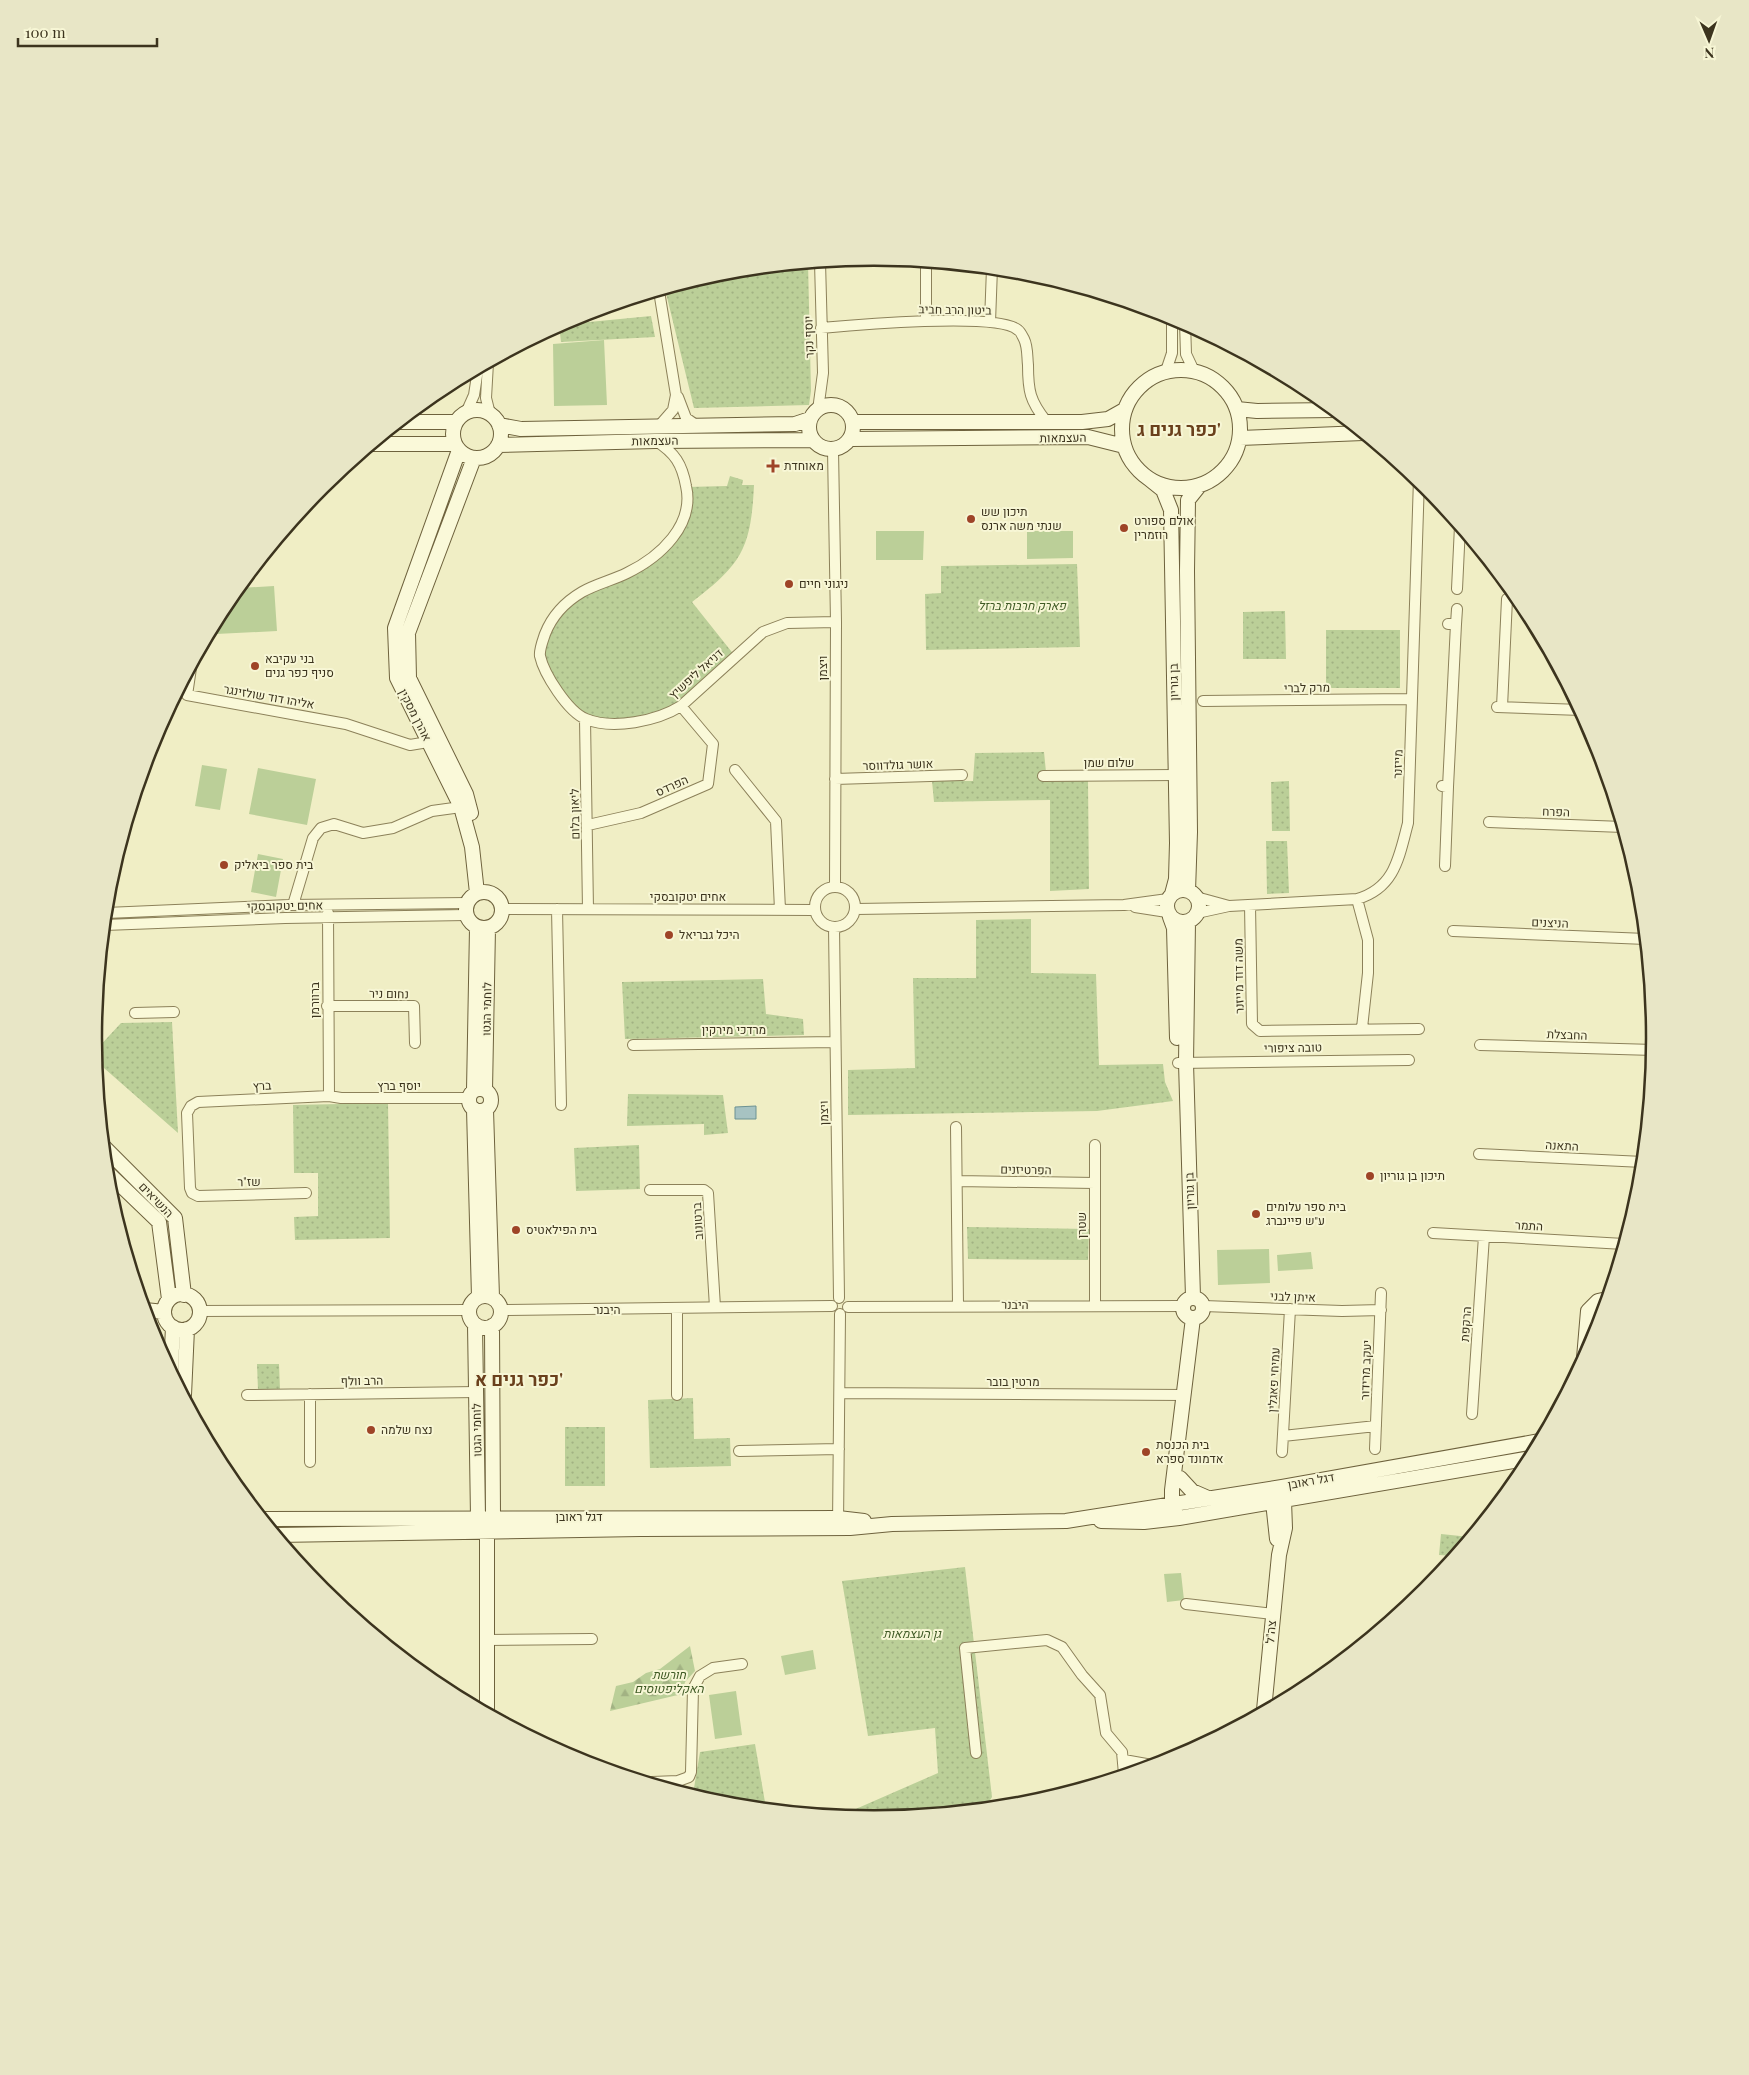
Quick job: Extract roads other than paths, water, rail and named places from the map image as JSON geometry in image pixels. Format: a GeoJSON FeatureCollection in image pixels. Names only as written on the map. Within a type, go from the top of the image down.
{"type":"FeatureCollection","features":[{"type":"Feature","properties":{"kind":"street","name":"יוסף נקר"},"geometry":{"type":"LineString","coordinates":[[814,415],[823,373],[820,267]]}},
{"type":"Feature","properties":{"kind":"street"},"geometry":{"type":"LineString","coordinates":[[926,267],[926,320]]}},
{"type":"Feature","properties":{"kind":"street"},"geometry":{"type":"LineString","coordinates":[[990,322],[992,275]]}},
{"type":"Feature","properties":{"kind":"street"},"geometry":{"type":"LineString","coordinates":[[658,426],[673,410],[676,403],[660,296]]}},
{"type":"Feature","properties":{"kind":"street","name":"ביטון הרב חביב"},"geometry":{"type":"LineString","coordinates":[[821,328],[926,320],[990,322],[1018,330],[1025,340],[1030,396],[1034,406],[1046,421]]}},
{"type":"Feature","properties":{"kind":"street"},"geometry":{"type":"LineString","coordinates":[[1166,371],[1172,353],[1172,325]]}},
{"type":"Feature","properties":{"kind":"street"},"geometry":{"type":"LineString","coordinates":[[1185,331],[1186,354],[1194,371]]}},
{"type":"Feature","properties":{"kind":"street"},"geometry":{"type":"LineString","coordinates":[[381,444],[457,447],[474,458],[488,455],[498,445],[501,432],[490,414],[486,398],[488,370]]}},
{"type":"Feature","properties":{"kind":"street"},"geometry":{"type":"LineString","coordinates":[[1166,371],[1194,371],[1212,379],[1227,392],[1237,409],[1240,438],[1235,453],[1227,467],[1215,478],[1200,485],[1182,488],[1164,486],[1148,478],[1133,464],[1124,446],[1122,428],[1124,410],[1134,393],[1148,379],[1166,371]]}},
{"type":"Feature","properties":{"kind":"street"},"geometry":{"type":"LineString","coordinates":[[457,447],[453,429],[474,394],[477,377]]}},
{"type":"Feature","properties":{"kind":"street"},"geometry":{"type":"LineString","coordinates":[[675,387],[686,418],[699,427]]}},
{"type":"Feature","properties":{"kind":"street"},"geometry":{"type":"LineString","coordinates":[[835,405],[846,411],[853,422],[850,439],[843,446],[833,450],[821,447],[813,440],[810,433],[814,415],[835,405]]}},
{"type":"Feature","properties":{"kind":"street"},"geometry":{"type":"LineString","coordinates":[[1237,409],[1257,411],[1323,410]]}},
{"type":"Feature","properties":{"kind":"street"},"geometry":{"type":"LineString","coordinates":[[410,421],[461,418],[476,410],[490,414]]}},
{"type":"Feature","properties":{"kind":"street","name":"העצמאות"},"geometry":{"type":"LineString","coordinates":[[853,422],[1108,419],[1124,410]]}},
{"type":"Feature","properties":{"kind":"street","name":"העצמאות"},"geometry":{"type":"LineString","coordinates":[[499,426],[521,429],[795,424],[814,415]]}},
{"type":"Feature","properties":{"kind":"street"},"geometry":{"type":"LineString","coordinates":[[1240,438],[1354,433]]}},
{"type":"Feature","properties":{"kind":"street","name":"העצמאות"},"geometry":{"type":"LineString","coordinates":[[850,439],[1088,437],[1124,446]]}},
{"type":"Feature","properties":{"kind":"street","name":"העצמאות"},"geometry":{"type":"LineString","coordinates":[[498,445],[655,441],[813,440]]}},
{"type":"Feature","properties":{"kind":"street"},"geometry":{"type":"LineString","coordinates":[[585,719],[560,695],[549,678],[540,652],[551,621],[562,607],[582,592],[628,573],[657,555],[677,532],[686,514],[687,487],[681,463],[671,450],[655,441]]}},
{"type":"Feature","properties":{"kind":"street","name":"אהרן מסקין"},"geometry":{"type":"LineString","coordinates":[[457,447],[395,628],[397,678],[461,807],[482,892]]}},
{"type":"Feature","properties":{"kind":"street","name":"ויצמן"},"geometry":{"type":"LineString","coordinates":[[833,450],[836,622],[835,886]]}},
{"type":"Feature","properties":{"kind":"street","name":"אהרן מסקין"},"geometry":{"type":"LineString","coordinates":[[474,458],[408,633],[409,678],[466,794],[478,842],[482,892]]}},
{"type":"Feature","properties":{"kind":"street","name":"בן גוריון"},"geometry":{"type":"LineString","coordinates":[[1148,478],[1162,490],[1171,510],[1176,879],[1169,906],[1174,928],[1182,1063],[1186,1084],[1193,1303]]}},
{"type":"Feature","properties":{"kind":"street","name":"בן גוריון"},"geometry":{"type":"LineString","coordinates":[[1192,894],[1186,571],[1188,500],[1200,485]]}},
{"type":"Feature","properties":{"kind":"street","name":"מייזנר"},"geometry":{"type":"LineString","coordinates":[[1193,917],[1230,906],[1357,899],[1367,896],[1391,877],[1398,860],[1408,823],[1419,491]]}},
{"type":"Feature","properties":{"kind":"street"},"geometry":{"type":"LineString","coordinates":[[1458,589],[1460,534]]}},
{"type":"Feature","properties":{"kind":"street"},"geometry":{"type":"LineString","coordinates":[[1509,599],[1507,599],[1499,707],[1573,710]]}},
{"type":"Feature","properties":{"kind":"street"},"geometry":{"type":"LineString","coordinates":[[1445,866],[1445,786],[1452,624],[1457,608]]}},
{"type":"Feature","properties":{"kind":"street","name":"דניאל ליפשיץ"},"geometry":{"type":"LineString","coordinates":[[585,719],[621,723],[654,720],[681,706],[762,632],[787,622],[836,622]]}},
{"type":"Feature","properties":{"kind":"street","name":"אליהו דוד שולזינגר"},"geometry":{"type":"LineString","coordinates":[[189,683],[187,695],[346,724],[410,745],[428,742]]}},
{"type":"Feature","properties":{"kind":"street","name":"מרק לברי"},"geometry":{"type":"LineString","coordinates":[[1203,701],[1412,699]]}},
{"type":"Feature","properties":{"kind":"street","name":"הפרדס"},"geometry":{"type":"LineString","coordinates":[[588,825],[641,813],[708,784],[713,744],[681,706]]}},
{"type":"Feature","properties":{"kind":"street","name":"ליאון בלום"},"geometry":{"type":"LineString","coordinates":[[585,719],[588,909]]}},
{"type":"Feature","properties":{"kind":"street"},"geometry":{"type":"LineString","coordinates":[[735,770],[776,821],[780,910]]}},
{"type":"Feature","properties":{"kind":"street","name":"אושר גולדווסר"},"geometry":{"type":"LineString","coordinates":[[835,779],[962,775]]}},
{"type":"Feature","properties":{"kind":"street","name":"שלום שמן"},"geometry":{"type":"LineString","coordinates":[[1043,776],[1176,775]]}},
{"type":"Feature","properties":{"kind":"street"},"geometry":{"type":"LineString","coordinates":[[293,904],[313,838],[321,828],[334,824],[363,833],[393,828],[432,811],[461,807]]}},
{"type":"Feature","properties":{"kind":"street","name":"הפרח"},"geometry":{"type":"LineString","coordinates":[[1489,822],[1617,827]]}},
{"type":"Feature","properties":{"kind":"street"},"geometry":{"type":"LineString","coordinates":[[835,886],[850,892],[854,898],[856,909],[848,923],[834,927],[824,924],[818,919],[814,910],[817,896],[821,891],[835,886]]}},
{"type":"Feature","properties":{"kind":"street"},"geometry":{"type":"LineString","coordinates":[[1180,890],[1192,894],[1199,905],[1193,917],[1180,922],[1169,906],[1180,890]]}},
{"type":"Feature","properties":{"kind":"street"},"geometry":{"type":"LineString","coordinates":[[482,892],[499,899],[502,909],[499,921],[483,928],[466,909],[482,892]]}},
{"type":"Feature","properties":{"kind":"street","name":"מייזנר"},"geometry":{"type":"LineString","coordinates":[[1192,894],[1230,906]]}},
{"type":"Feature","properties":{"kind":"street"},"geometry":{"type":"LineString","coordinates":[[1357,899],[1368,940],[1368,973],[1362,1028]]}},
{"type":"Feature","properties":{"kind":"street","name":"אחים יטקובסקי"},"geometry":{"type":"LineString","coordinates":[[113,913],[293,904],[466,909]]}},
{"type":"Feature","properties":{"kind":"street","name":"ברוורמן"},"geometry":{"type":"LineString","coordinates":[[328,1096],[329,904]]}},
{"type":"Feature","properties":{"kind":"street","name":"משה דוד מייזנר"},"geometry":{"type":"LineString","coordinates":[[1250,905],[1252,1024],[1260,1031],[1362,1028],[1419,1029]]}},
{"type":"Feature","properties":{"kind":"street"},"geometry":{"type":"LineString","coordinates":[[856,909],[1169,906]]}},
{"type":"Feature","properties":{"kind":"street","name":"אחים יטקובסקי"},"geometry":{"type":"LineString","coordinates":[[111,925],[328,918],[466,909]]}},
{"type":"Feature","properties":{"kind":"street","name":"אחים יטקובסקי"},"geometry":{"type":"LineString","coordinates":[[502,909],[814,910]]}},
{"type":"Feature","properties":{"kind":"street"},"geometry":{"type":"LineString","coordinates":[[557,909],[560,1105]]}},
{"type":"Feature","properties":{"kind":"street","name":"בן גוריון"},"geometry":{"type":"LineString","coordinates":[[1182,1063],[1193,917]]}},
{"type":"Feature","properties":{"kind":"street","name":"ויצמן"},"geometry":{"type":"LineString","coordinates":[[834,927],[840,1298]]}},
{"type":"Feature","properties":{"kind":"street","name":"לוחמי הגטו"},"geometry":{"type":"LineString","coordinates":[[483,928],[477,1099],[485,1297]]}},
{"type":"Feature","properties":{"kind":"street","name":"הניצנים"},"geometry":{"type":"LineString","coordinates":[[1454,931],[1640,939]]}},
{"type":"Feature","properties":{"kind":"street","name":"נחום ניר"},"geometry":{"type":"LineString","coordinates":[[327,1006],[414,1006],[415,1043]]}},
{"type":"Feature","properties":{"kind":"street"},"geometry":{"type":"LineString","coordinates":[[135,1013],[174,1012]]}},
{"type":"Feature","properties":{"kind":"street","name":"מרדכי מירקין"},"geometry":{"type":"LineString","coordinates":[[632,1045],[835,1042]]}},
{"type":"Feature","properties":{"kind":"street","name":"החבצלת"},"geometry":{"type":"LineString","coordinates":[[1480,1045],[1646,1050]]}},
{"type":"Feature","properties":{"kind":"street","name":"טובה ציפורי"},"geometry":{"type":"LineString","coordinates":[[1182,1063],[1409,1060]]}},
{"type":"Feature","properties":{"kind":"street","name":"יוסף ברץ"},"geometry":{"type":"LineString","coordinates":[[328,1096],[341,1098],[477,1099]]}},
{"type":"Feature","properties":{"kind":"street","name":"ברץ"},"geometry":{"type":"LineString","coordinates":[[192,1193],[190,1188],[187,1113],[191,1106],[198,1102],[328,1096]]}},
{"type":"Feature","properties":{"kind":"street"},"geometry":{"type":"LineString","coordinates":[[956,1127],[958,1305]]}},
{"type":"Feature","properties":{"kind":"street","name":"שטרן"},"geometry":{"type":"LineString","coordinates":[[1095,1145],[1095,1306]]}},
{"type":"Feature","properties":{"kind":"street","name":"התאנה"},"geometry":{"type":"LineString","coordinates":[[1479,1154],[1636,1162]]}},
{"type":"Feature","properties":{"kind":"street","name":"הנשיאים"},"geometry":{"type":"LineString","coordinates":[[112,1155],[175,1218],[184,1295]]}},
{"type":"Feature","properties":{"kind":"street","name":"הנשיאים"},"geometry":{"type":"LineString","coordinates":[[116,1180],[159,1222],[170,1299]]}},
{"type":"Feature","properties":{"kind":"street","name":"הפרטיזנים"},"geometry":{"type":"LineString","coordinates":[[957,1181],[1095,1183]]}},
{"type":"Feature","properties":{"kind":"street","name":"ברטונוב"},"geometry":{"type":"LineString","coordinates":[[650,1190],[704,1190],[708,1193],[715,1308]]}},
{"type":"Feature","properties":{"kind":"street","name":"שז\"ר"},"geometry":{"type":"LineString","coordinates":[[192,1193],[198,1196],[306,1193]]}},
{"type":"Feature","properties":{"kind":"street","name":"התמר"},"geometry":{"type":"LineString","coordinates":[[1433,1233],[1618,1244]]}},
{"type":"Feature","properties":{"kind":"street","name":"הרקפת"},"geometry":{"type":"LineString","coordinates":[[1472,1414],[1484,1236]]}},
{"type":"Feature","properties":{"kind":"street","name":"יעקב מרידור"},"geometry":{"type":"LineString","coordinates":[[1375,1449],[1381,1292]]}},
{"type":"Feature","properties":{"kind":"street"},"geometry":{"type":"LineString","coordinates":[[184,1295],[195,1300],[199,1312],[196,1322],[180,1328],[166,1321],[164,1312],[170,1299],[184,1295]]}},
{"type":"Feature","properties":{"kind":"street"},"geometry":{"type":"LineString","coordinates":[[485,1297],[499,1304],[501,1310],[500,1318],[492,1326],[482,1328],[475,1325],[469,1310],[471,1304],[485,1297]]}},
{"type":"Feature","properties":{"kind":"street"},"geometry":{"type":"LineString","coordinates":[[838,1523],[844,1310],[847,1302],[840,1298],[834,1300],[832,1306],[834,1312],[844,1310]]}},
{"type":"Feature","properties":{"kind":"street"},"geometry":{"type":"LineString","coordinates":[[1586,1338],[1588,1311],[1600,1300]]}},
{"type":"Feature","properties":{"kind":"street"},"geometry":{"type":"LineString","coordinates":[[1179,1518],[1176,1461],[1193,1318],[1184,1313],[1193,1303]]}},
{"type":"Feature","properties":{"kind":"street","name":"היבנר"},"geometry":{"type":"LineString","coordinates":[[844,1310],[958,1305],[1095,1306],[1193,1303]]}},
{"type":"Feature","properties":{"kind":"street","name":"איתן לבני"},"geometry":{"type":"LineString","coordinates":[[1193,1303],[1290,1309],[1381,1310]]}},
{"type":"Feature","properties":{"kind":"street","name":"היבנר"},"geometry":{"type":"LineString","coordinates":[[501,1310],[832,1306]]}},
{"type":"Feature","properties":{"kind":"street"},"geometry":{"type":"LineString","coordinates":[[677,1309],[677,1395]]}},
{"type":"Feature","properties":{"kind":"street","name":"עמיחי פאגלין"},"geometry":{"type":"LineString","coordinates":[[1282,1452],[1290,1309]]}},
{"type":"Feature","properties":{"kind":"street"},"geometry":{"type":"LineString","coordinates":[[199,1312],[469,1310]]}},
{"type":"Feature","properties":{"kind":"street"},"geometry":{"type":"LineString","coordinates":[[152,1311],[164,1312]]}},
{"type":"Feature","properties":{"kind":"street","name":"לוחמי הגטו"},"geometry":{"type":"LineString","coordinates":[[475,1325],[478,1517]]}},
{"type":"Feature","properties":{"kind":"street","name":"לוחמי הגטו"},"geometry":{"type":"LineString","coordinates":[[487,1705],[487,1532],[493,1517],[492,1326]]}},
{"type":"Feature","properties":{"kind":"street"},"geometry":{"type":"LineString","coordinates":[[173,1359],[180,1328]]}},
{"type":"Feature","properties":{"kind":"street"},"geometry":{"type":"LineString","coordinates":[[180,1328],[183,1381]]}},
{"type":"Feature","properties":{"kind":"street","name":"הרב וולף"},"geometry":{"type":"LineString","coordinates":[[247,1395],[477,1392]]}},
{"type":"Feature","properties":{"kind":"street","name":"מרטין בובר"},"geometry":{"type":"LineString","coordinates":[[841,1393],[1184,1395]]}},
{"type":"Feature","properties":{"kind":"street"},"geometry":{"type":"LineString","coordinates":[[310,1394],[310,1462]]}},
{"type":"Feature","properties":{"kind":"street"},"geometry":{"type":"LineString","coordinates":[[1283,1436],[1376,1426]]}},
{"type":"Feature","properties":{"kind":"street","name":"דגל ראובן"},"geometry":{"type":"LineString","coordinates":[[1082,1520],[1531,1443]]}},
{"type":"Feature","properties":{"kind":"street"},"geometry":{"type":"LineString","coordinates":[[739,1451],[839,1449]]}},
{"type":"Feature","properties":{"kind":"street","name":"דגל ראובן"},"geometry":{"type":"LineString","coordinates":[[272,1519],[493,1517],[892,1524],[1082,1520],[1144,1522],[1278,1502],[1520,1460]]}},
{"type":"Feature","properties":{"kind":"street"},"geometry":{"type":"LineString","coordinates":[[1176,1461],[1180,1478],[1177,1503]]}},
{"type":"Feature","properties":{"kind":"street"},"geometry":{"type":"LineString","coordinates":[[1180,1478],[1192,1492],[1209,1498]]}},
{"type":"Feature","properties":{"kind":"street","name":"צה\"ל"},"geometry":{"type":"LineString","coordinates":[[1265,1703],[1279,1554],[1285,1528],[1276,1488]]}},
{"type":"Feature","properties":{"kind":"street"},"geometry":{"type":"LineString","coordinates":[[478,1517],[487,1532]]}},
{"type":"Feature","properties":{"kind":"street","name":"דגל ראובן"},"geometry":{"type":"LineString","coordinates":[[284,1534],[640,1529],[838,1523]]}},
{"type":"Feature","properties":{"kind":"street"},"geometry":{"type":"LineString","coordinates":[[1186,1604],[1273,1614]]}},
{"type":"Feature","properties":{"kind":"street"},"geometry":{"type":"LineString","coordinates":[[488,1640],[592,1639]]}},
{"type":"Feature","properties":{"kind":"street"},"geometry":{"type":"LineString","coordinates":[[976,1753],[965,1648],[1047,1640],[1062,1647],[1082,1675],[1100,1695],[1106,1733],[1116,1743],[1124,1760],[1124,1769]]}},
{"type":"Feature","properties":{"kind":"street"},"geometry":{"type":"LineString","coordinates":[[669,1781],[678,1781],[689,1777],[691,1772],[693,1689],[700,1676],[712,1668],[742,1664]]}},
{"type":"Feature","properties":{"kind":"street"},"geometry":{"type":"LineString","coordinates":[[1124,1760],[1139,1763]]}},
{"type":"Feature","properties":{"kind":"water"},"geometry":{"type":"Polygon","coordinates":[[[756,1106],[756,1119],[735,1119],[735,1107],[756,1106]]]}},
{"type":"Feature","properties":{"kind":"place","name":"מאוחדת"},"geometry":{"type":"Point","coordinates":[773,466]}},
{"type":"Feature","properties":{"kind":"place","name":"תיכון שש שנתי משה ארנס"},"geometry":{"type":"Point","coordinates":[971,519]}},
{"type":"Feature","properties":{"kind":"place","name":"אולם ספורט רוזמרין"},"geometry":{"type":"Point","coordinates":[1124,528]}},
{"type":"Feature","properties":{"kind":"place","name":"ניגוני חיים"},"geometry":{"type":"Point","coordinates":[789,584]}},
{"type":"Feature","properties":{"kind":"place","name":"בני עקיבא סניף כפר גנים"},"geometry":{"type":"Point","coordinates":[255,666]}},
{"type":"Feature","properties":{"kind":"place","name":"בית ספר ביאליק"},"geometry":{"type":"Point","coordinates":[224,865]}},
{"type":"Feature","properties":{"kind":"place","name":"היכל גבריאל"},"geometry":{"type":"Point","coordinates":[669,935]}},
{"type":"Feature","properties":{"kind":"place","name":"תיכון בן גוריון"},"geometry":{"type":"Point","coordinates":[1370,1176]}},
{"type":"Feature","properties":{"kind":"place","name":"בית ספר עלומים ע\"ש פיינברג"},"geometry":{"type":"Point","coordinates":[1256,1214]}},
{"type":"Feature","properties":{"kind":"place","name":"בית הפילאטיס"},"geometry":{"type":"Point","coordinates":[516,1230]}},
{"type":"Feature","properties":{"kind":"place","name":"נצח שלמה"},"geometry":{"type":"Point","coordinates":[371,1430]}},
{"type":"Feature","properties":{"kind":"place","name":"בית הכנסת אדמונד ספרא"},"geometry":{"type":"Point","coordinates":[1146,1452]}},
{"type":"Feature","properties":{"kind":"district","name":"כפר גנים ג'"},"geometry":{"type":"Point","coordinates":[1179,430]}},
{"type":"Feature","properties":{"kind":"district","name":"כפר גנים א'"},"geometry":{"type":"Point","coordinates":[519,1380]}},
{"type":"Feature","properties":{"kind":"park label","name":"פארק חרבות ברזל"},"geometry":{"type":"Point","coordinates":[1022,606]}},
{"type":"Feature","properties":{"kind":"park label","name":"גן העצמאות"},"geometry":{"type":"Point","coordinates":[912,1634]}},
{"type":"Feature","properties":{"kind":"park label","name":"חורשת האקליפטוסים"},"geometry":{"type":"Point","coordinates":[669,1682]}}]}
